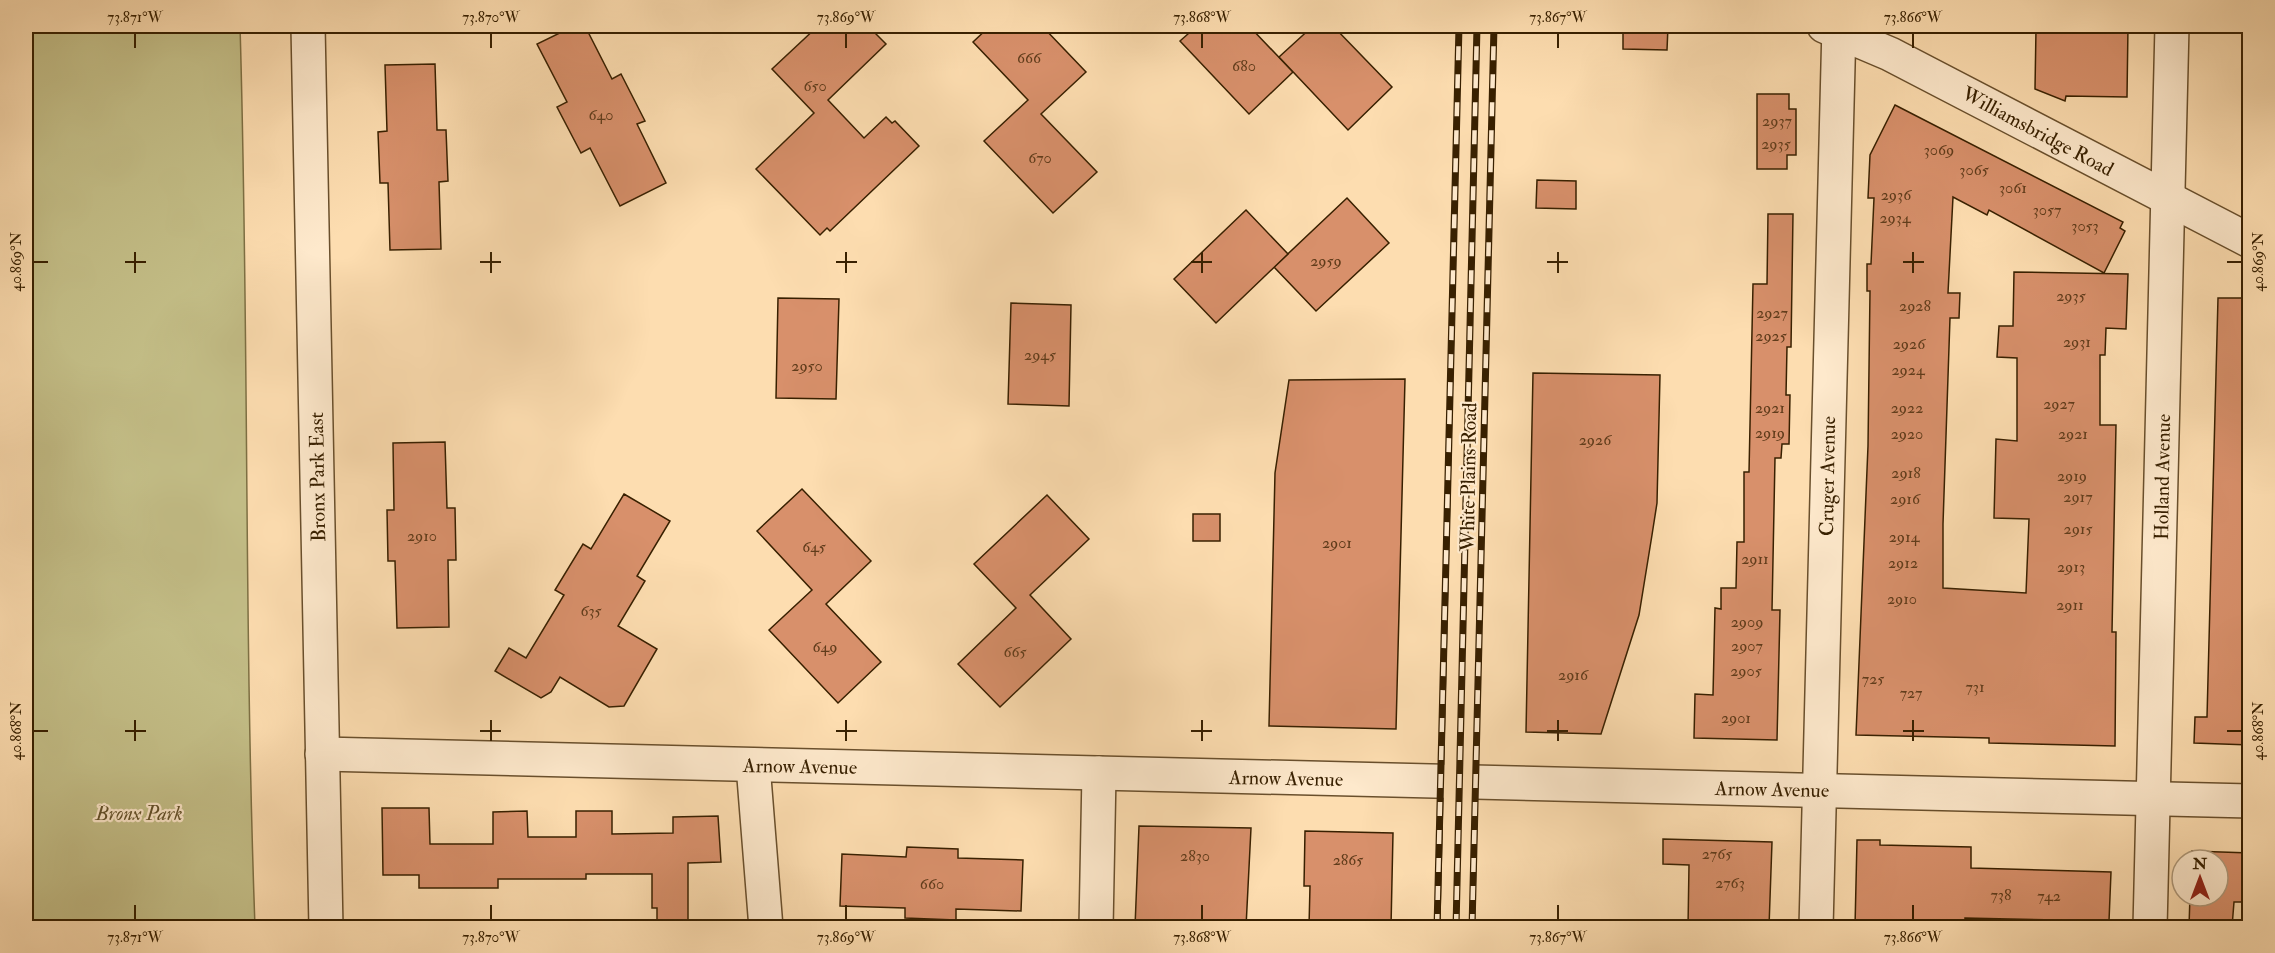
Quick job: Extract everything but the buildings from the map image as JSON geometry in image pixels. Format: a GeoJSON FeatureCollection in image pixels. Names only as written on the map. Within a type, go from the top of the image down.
{"type":"FeatureCollection","features":[{"type":"Feature","properties":{"kind":"main road","name":"White Plains Road"},"geometry":{"type":"LineString","coordinates":[[1457,927],[1478,26]]}},
{"type":"Feature","properties":{"kind":"street","name":"Bronx Park East"},"geometry":{"type":"LineString","coordinates":[[308,26],[326,927]]}},
{"type":"Feature","properties":{"kind":"street","name":"Holland Avenue"},"geometry":{"type":"LineString","coordinates":[[2150,927],[2172,26]]}},
{"type":"Feature","properties":{"kind":"street","name":"Williamsbridge Road"},"geometry":{"type":"LineString","coordinates":[[1834,28],[1890,54],[2250,241]]}},
{"type":"Feature","properties":{"kind":"street","name":"Cruger Avenue"},"geometry":{"type":"LineString","coordinates":[[1816,927],[1834,28]]}},
{"type":"Feature","properties":{"kind":"street","name":"Arnow Avenue"},"geometry":{"type":"LineString","coordinates":[[322,754],[2250,801]]}},
{"type":"Feature","properties":{"kind":"street"},"geometry":{"type":"LineString","coordinates":[[753,765],[766,927]]}},
{"type":"Feature","properties":{"kind":"street"},"geometry":{"type":"LineString","coordinates":[[1096,927],[1099,773]]}},
{"type":"Feature","properties":{"kind":"green space","name":"Bronx Park"},"geometry":{"type":"Polygon","coordinates":[[[26,26],[240,26],[245,251],[249,702],[255,927],[26,927],[26,26]]]}},
{"type":"Feature","properties":{"kind":"railway"},"geometry":{"type":"LineString","coordinates":[[1437,928],[1459,26]]}},
{"type":"Feature","properties":{"kind":"railway"},"geometry":{"type":"LineString","coordinates":[[1456,928],[1477,26]]}},
{"type":"Feature","properties":{"kind":"railway"},"geometry":{"type":"LineString","coordinates":[[1472,928],[1494,26]]}}]}
